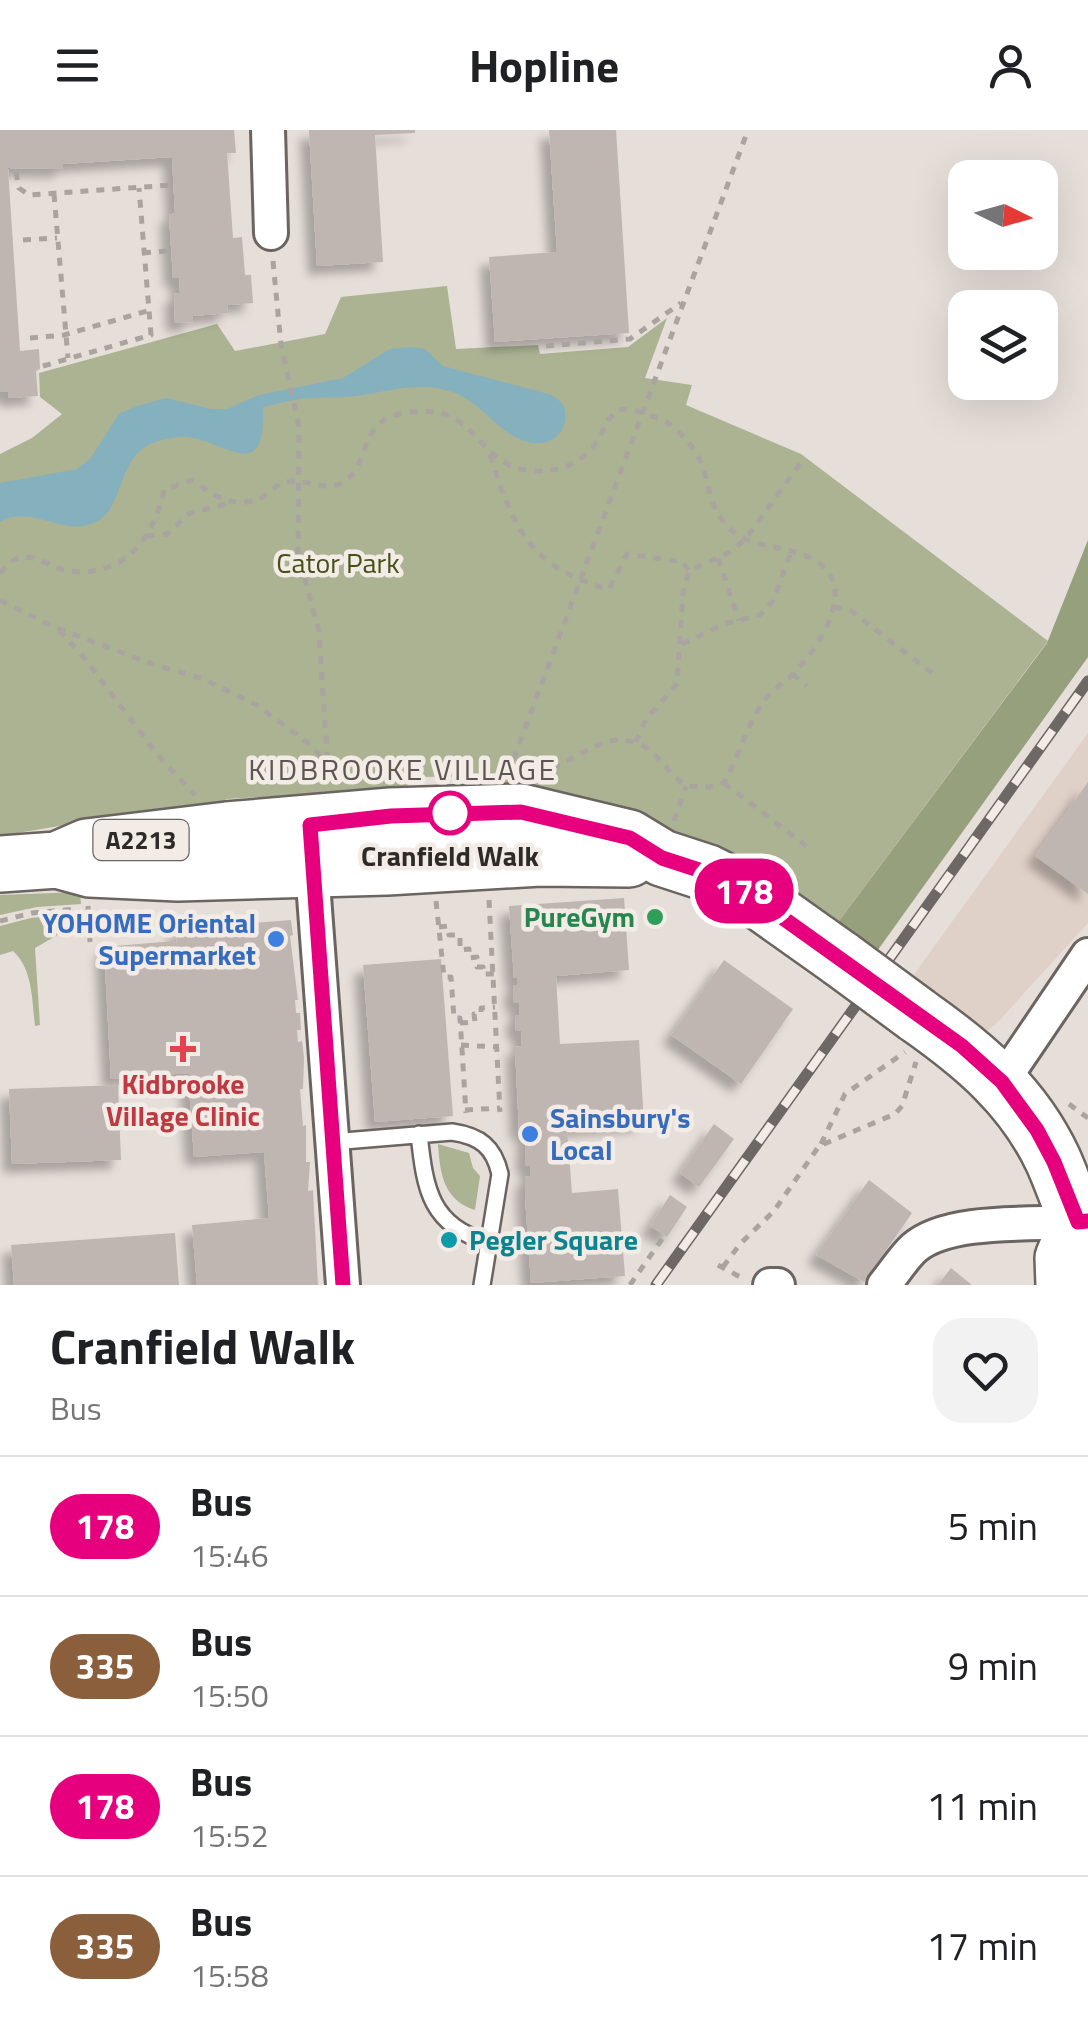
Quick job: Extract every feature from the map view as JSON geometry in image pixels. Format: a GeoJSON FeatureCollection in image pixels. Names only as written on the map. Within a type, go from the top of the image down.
{"type":"FeatureCollection","features":[{"type":"Feature","properties":{"kind":"highway","name":"A2213"},"geometry":{"type":"LineString","coordinates":[[0,864],[72,879],[87,847],[228,830],[317,826],[540,858],[666,846],[748,893],[841,959],[914,1039],[962,1046],[1002,1082],[1037,1130],[1083,1230]]}},
{"type":"Feature","properties":{"kind":"highway"},"geometry":{"type":"LineString","coordinates":[[1064,1285],[1063,1258],[1083,1230]]}},
{"type":"Feature","properties":{"kind":"street"},"geometry":{"type":"LineString","coordinates":[[268,130],[271,233]]}},
{"type":"Feature","properties":{"kind":"street"},"geometry":{"type":"LineString","coordinates":[[317,826],[343,1285]]}},
{"type":"Feature","properties":{"kind":"street"},"geometry":{"type":"LineString","coordinates":[[1002,1082],[1085,965]]}},
{"type":"Feature","properties":{"kind":"street"},"geometry":{"type":"LineString","coordinates":[[884,1285],[914,1248],[938,1232],[959,1228],[1083,1230]]}},
{"type":"Feature","properties":{"kind":"lane"},"geometry":{"type":"LineString","coordinates":[[332,1142],[452,1132],[471,1135],[486,1144],[496,1158],[499,1184],[482,1285]]}},
{"type":"Feature","properties":{"kind":"lane"},"geometry":{"type":"LineString","coordinates":[[418,1134],[424,1180],[433,1204],[448,1224],[466,1236],[490,1243]]}},
{"type":"Feature","properties":{"kind":"path"},"geometry":{"type":"LineString","coordinates":[[504,787],[748,130]]}},
{"type":"Feature","properties":{"kind":"path"},"geometry":{"type":"LineString","coordinates":[[16,172],[19,188],[29,195],[172,184]]}},
{"type":"Feature","properties":{"kind":"path"},"geometry":{"type":"LineString","coordinates":[[42,366],[151,335],[140,188]]}},
{"type":"Feature","properties":{"kind":"path"},"geometry":{"type":"LineString","coordinates":[[54,194],[68,358]]}},
{"type":"Feature","properties":{"kind":"path"},"geometry":{"type":"LineString","coordinates":[[271,233],[280,345],[299,444],[298,553],[319,632],[328,763],[317,826]]}},
{"type":"Feature","properties":{"kind":"path"},"geometry":{"type":"LineString","coordinates":[[23,240],[57,238]]}},
{"type":"Feature","properties":{"kind":"path"},"geometry":{"type":"LineString","coordinates":[[143,252],[168,251]]}},
{"type":"Feature","properties":{"kind":"path"},"geometry":{"type":"LineString","coordinates":[[546,346],[630,339],[684,301]]}},
{"type":"Feature","properties":{"kind":"path"},"geometry":{"type":"LineString","coordinates":[[30,338],[64,335],[147,311]]}},
{"type":"Feature","properties":{"kind":"path"},"geometry":{"type":"LineString","coordinates":[[489,452],[520,469],[570,466],[597,442],[611,415],[621,409],[642,412],[672,426],[697,454],[714,508],[730,529],[745,540],[791,552],[818,562],[827,570],[833,583],[834,607],[815,647],[793,674],[766,697],[724,784]]}},
{"type":"Feature","properties":{"kind":"path"},"geometry":{"type":"LineString","coordinates":[[0,573],[19,557],[28,556],[65,570],[100,570],[124,560],[156,522],[164,490],[192,480],[232,502],[249,502],[284,482],[340,484],[356,468],[374,428],[396,414],[432,410],[464,422],[489,452],[507,504],[524,536],[544,560],[578,581],[609,589],[627,554],[683,562],[689,570]]}},
{"type":"Feature","properties":{"kind":"path"},"geometry":{"type":"LineString","coordinates":[[636,743],[646,719],[678,684],[684,581],[689,570],[718,558],[745,540],[801,462]]}},
{"type":"Feature","properties":{"kind":"path"},"geometry":{"type":"LineString","coordinates":[[148,536],[167,534],[190,513],[232,502]]}},
{"type":"Feature","properties":{"kind":"path"},"geometry":{"type":"LineString","coordinates":[[682,641],[760,615],[773,600],[791,552]]}},
{"type":"Feature","properties":{"kind":"path"},"geometry":{"type":"LineString","coordinates":[[718,558],[738,621]]}},
{"type":"Feature","properties":{"kind":"path"},"geometry":{"type":"LineString","coordinates":[[0,600],[57,628],[200,678],[255,704],[328,763]]}},
{"type":"Feature","properties":{"kind":"path"},"geometry":{"type":"LineString","coordinates":[[834,607],[850,610],[932,672]]}},
{"type":"Feature","properties":{"kind":"path"},"geometry":{"type":"LineString","coordinates":[[57,628],[86,659],[160,758],[200,799]]}},
{"type":"Feature","properties":{"kind":"path"},"geometry":{"type":"LineString","coordinates":[[793,674],[807,686]]}},
{"type":"Feature","properties":{"kind":"path"},"geometry":{"type":"LineString","coordinates":[[512,763],[534,770],[560,763],[605,741],[636,743],[650,751],[686,786],[724,784],[808,848]]}},
{"type":"Feature","properties":{"kind":"path"},"geometry":{"type":"LineString","coordinates":[[666,846],[686,786]]}},
{"type":"Feature","properties":{"kind":"path"},"geometry":{"type":"LineString","coordinates":[[72,879],[88,908],[90,942]]}},
{"type":"Feature","properties":{"kind":"path"},"geometry":{"type":"LineString","coordinates":[[436,893],[444,978],[451,977],[454,1018],[460,1018],[466,1112],[500,1110],[488,890]]}},
{"type":"Feature","properties":{"kind":"path"},"geometry":{"type":"LineString","coordinates":[[0,921],[32,913],[88,908]]}},
{"type":"Feature","properties":{"kind":"path"},"geometry":{"type":"LineString","coordinates":[[438,927],[448,926],[449,935],[460,935],[460,950],[469,949],[477,967],[483,966],[483,974],[494,974]]}},
{"type":"Feature","properties":{"kind":"path"},"geometry":{"type":"LineString","coordinates":[[460,1024],[475,1022],[474,1014],[481,1014],[481,1008],[495,1007]]}},
{"type":"Feature","properties":{"kind":"path"},"geometry":{"type":"LineString","coordinates":[[819,1146],[894,1114],[902,1106],[914,1039]]}},
{"type":"Feature","properties":{"kind":"path"},"geometry":{"type":"LineString","coordinates":[[764,1283],[721,1266],[774,1211],[819,1146],[845,1094],[914,1039]]}},
{"type":"Feature","properties":{"kind":"path"},"geometry":{"type":"LineString","coordinates":[[461,1045],[498,1047]]}},
{"type":"Feature","properties":{"kind":"path"},"geometry":{"type":"LineString","coordinates":[[630,1285],[662,1239]]}},
{"type":"Feature","properties":{"kind":"shaded area"},"geometry":{"type":"Polygon","coordinates":[[[1088,733],[1088,923],[983,1034],[910,980],[1088,733]]]}},
{"type":"Feature","properties":{"kind":"green space","name":"Cator Park"},"geometry":{"type":"Polygon","coordinates":[[[447,286],[456,349],[538,345],[540,354],[628,347],[667,318],[645,378],[692,385],[686,405],[801,454],[1048,641],[836,925],[756,866],[726,850],[478,776],[419,777],[406,786],[387,790],[226,799],[221,805],[142,812],[0,836],[0,454],[32,438],[62,414],[40,397],[39,373],[217,324],[235,351],[325,334],[341,297],[447,286]]]}},
{"type":"Feature","properties":{"kind":"green space"},"geometry":{"type":"Polygon","coordinates":[[[1088,540],[1088,657],[875,954],[836,925],[1047,643],[1088,540]]]}},
{"type":"Feature","properties":{"kind":"green space"},"geometry":{"type":"Polygon","coordinates":[[[80,892],[81,904],[0,915],[0,895],[80,892]]]}},
{"type":"Feature","properties":{"kind":"green space"},"geometry":{"type":"Polygon","coordinates":[[[82,913],[83,928],[66,930],[35,948],[40,1025],[35,1026],[28,976],[13,951],[0,955],[0,926],[31,918],[82,913]]]}},
{"type":"Feature","properties":{"kind":"green space"},"geometry":{"type":"Polygon","coordinates":[[[438,1144],[469,1153],[480,1176],[475,1210],[456,1200],[445,1184],[438,1144]]]}},
{"type":"Feature","properties":{"kind":"water"},"geometry":{"type":"Polygon","coordinates":[[[390,349],[425,349],[443,366],[552,395],[563,404],[564,426],[549,441],[522,440],[465,398],[430,387],[298,399],[263,407],[259,444],[253,452],[233,452],[184,437],[155,442],[142,449],[126,471],[110,508],[91,524],[68,526],[23,516],[0,522],[0,483],[77,469],[90,459],[119,414],[134,407],[166,398],[227,409],[259,395],[343,378],[390,349]]]}},
{"type":"Feature","properties":{"kind":"building"},"geometry":{"type":"Polygon","coordinates":[[[0,130],[234,130],[236,153],[227,153],[233,238],[242,237],[245,275],[251,275],[253,303],[227,305],[228,313],[192,316],[193,322],[175,323],[174,294],[180,293],[179,278],[173,278],[169,215],[175,213],[172,157],[63,164],[63,169],[8,168],[20,351],[39,349],[40,369],[36,371],[38,396],[8,398],[8,392],[0,392],[0,130]]]}},
{"type":"Feature","properties":{"kind":"building"},"geometry":{"type":"Polygon","coordinates":[[[309,130],[415,130],[375,135],[383,262],[317,266],[309,130]]]}},
{"type":"Feature","properties":{"kind":"building"},"geometry":{"type":"Polygon","coordinates":[[[549,130],[616,130],[629,333],[495,342],[489,257],[557,252],[549,130]]]}},
{"type":"Feature","properties":{"kind":"building"},"geometry":{"type":"Polygon","coordinates":[[[1088,782],[1088,894],[1035,856],[1088,782]]]}},
{"type":"Feature","properties":{"kind":"building"},"geometry":{"type":"Polygon","coordinates":[[[624,898],[629,970],[556,976],[560,1044],[639,1040],[644,1123],[567,1128],[572,1193],[618,1189],[625,1276],[531,1283],[525,1177],[531,1176],[530,1165],[525,1166],[526,1131],[519,1131],[515,1047],[522,1046],[521,1031],[516,1031],[519,1003],[514,1003],[513,985],[517,985],[517,978],[509,906],[624,898]]]}},
{"type":"Feature","properties":{"kind":"building"},"geometry":{"type":"Polygon","coordinates":[[[291,920],[296,1013],[300,1013],[301,1030],[297,1030],[298,1042],[302,1041],[304,1058],[300,1089],[303,1126],[306,1125],[306,1162],[310,1162],[308,1191],[313,1190],[318,1285],[197,1285],[192,1225],[269,1218],[264,1152],[194,1157],[188,1073],[111,1079],[104,947],[174,941],[177,944],[176,929],[291,920]]]}},
{"type":"Feature","properties":{"kind":"building"},"geometry":{"type":"Polygon","coordinates":[[[441,959],[453,1116],[375,1122],[363,965],[441,959]]]}},
{"type":"Feature","properties":{"kind":"building"},"geometry":{"type":"Polygon","coordinates":[[[724,960],[793,1009],[741,1084],[671,1035],[724,960]]]}},
{"type":"Feature","properties":{"kind":"building"},"geometry":{"type":"Polygon","coordinates":[[[118,1085],[121,1160],[12,1164],[9,1089],[118,1085]]]}},
{"type":"Feature","properties":{"kind":"building"},"geometry":{"type":"Polygon","coordinates":[[[714,1124],[734,1139],[699,1187],[680,1173],[714,1124]]]}},
{"type":"Feature","properties":{"kind":"building"},"geometry":{"type":"Polygon","coordinates":[[[869,1180],[912,1213],[864,1282],[816,1255],[869,1180]]]}},
{"type":"Feature","properties":{"kind":"building"},"geometry":{"type":"Polygon","coordinates":[[[670,1195],[687,1207],[667,1237],[650,1226],[670,1195]]]}},
{"type":"Feature","properties":{"kind":"building"},"geometry":{"type":"Polygon","coordinates":[[[175,1233],[179,1285],[14,1285],[11,1245],[175,1233]]]}},
{"type":"Feature","properties":{"kind":"building"},"geometry":{"type":"Polygon","coordinates":[[[951,1268],[972,1285],[938,1285],[951,1268]]]}},
{"type":"Feature","properties":{"kind":"railway"},"geometry":{"type":"LineString","coordinates":[[656,1285],[1088,681]]}},
{"type":"Feature","properties":{"kind":"bus line","name":"178"},"geometry":{"type":"LineString","coordinates":[[343,1285],[310,825],[391,816],[498,811],[548,816],[630,838],[662,858],[708,873],[748,893],[962,1046],[1002,1082],[1037,1130],[1078,1222],[1088,1221]]}},
{"type":"Feature","properties":{"kind":"place","name":"Cranfield Walk"},"geometry":{"type":"Point","coordinates":[450,813]}},
{"type":"Feature","properties":{"kind":"place","name":"PureGym"},"geometry":{"type":"Point","coordinates":[655,917]}},
{"type":"Feature","properties":{"kind":"place","name":"YOHOME Oriental Supermarket"},"geometry":{"type":"Point","coordinates":[276,939]}},
{"type":"Feature","properties":{"kind":"place","name":"Kidbrooke Village Clinic"},"geometry":{"type":"Point","coordinates":[183,1049]}},
{"type":"Feature","properties":{"kind":"place","name":"Sainsbury's Local"},"geometry":{"type":"Point","coordinates":[530,1134]}},
{"type":"Feature","properties":{"kind":"place","name":"Pegler Square"},"geometry":{"type":"Point","coordinates":[449,1240]}},
{"type":"Feature","properties":{"kind":"district","name":"KIDBROOKE VILLAGE"},"geometry":{"type":"Point","coordinates":[403,770]}}]}
